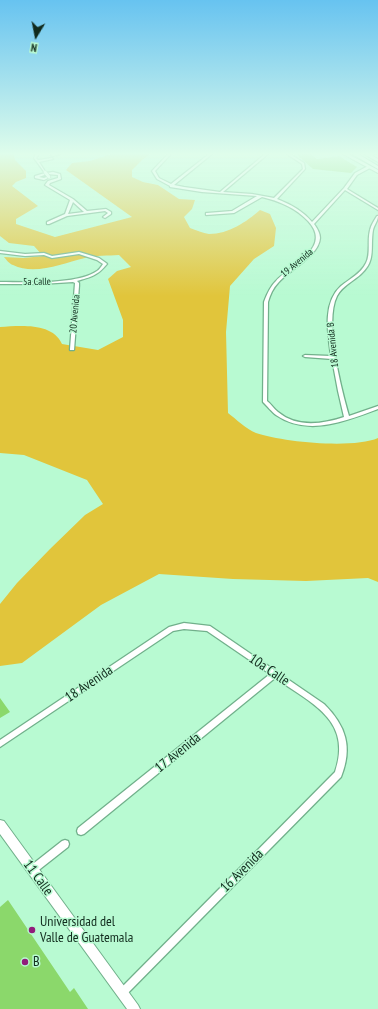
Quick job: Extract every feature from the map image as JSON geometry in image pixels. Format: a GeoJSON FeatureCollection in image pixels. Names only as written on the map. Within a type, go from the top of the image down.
{"type":"FeatureCollection","features":[{"type":"Feature","properties":{"kind":"street"},"geometry":{"type":"LineString","coordinates":[[66,215],[72,201]]}},
{"type":"Feature","properties":{"kind":"street"},"geometry":{"type":"LineString","coordinates":[[73,201],[86,212]]}},
{"type":"Feature","properties":{"kind":"street"},"geometry":{"type":"LineString","coordinates":[[207,214],[233,212],[250,201]]}},
{"type":"Feature","properties":{"kind":"street"},"geometry":{"type":"LineString","coordinates":[[280,201],[293,207],[312,224],[334,201]]}},
{"type":"Feature","properties":{"kind":"street"},"geometry":{"type":"LineString","coordinates":[[365,201],[378,209]]}},
{"type":"Feature","properties":{"kind":"street"},"geometry":{"type":"LineString","coordinates":[[48,223],[66,215],[102,210],[106,210],[110,213],[105,217]]}},
{"type":"Feature","properties":{"kind":"street","name":"18 Avenida B"},"geometry":{"type":"LineString","coordinates":[[347,418],[340,396],[334,358],[330,314],[335,295],[347,282],[358,275],[368,264],[371,241],[370,230],[378,217]]}},
{"type":"Feature","properties":{"kind":"street","name":"19 Avenida"},"geometry":{"type":"LineString","coordinates":[[312,224],[318,239],[316,247],[308,256],[279,278],[267,294],[265,401],[271,409],[281,417],[303,424],[326,425],[347,418]]}},
{"type":"Feature","properties":{"kind":"street","name":"5a Calle"},"geometry":{"type":"LineString","coordinates":[[0,252],[26,255],[44,254],[52,257],[79,253],[98,259],[104,264],[103,268],[98,273],[74,281],[23,283],[17,286],[10,286],[8,283],[0,283]]}},
{"type":"Feature","properties":{"kind":"street","name":"20 Avenida"},"geometry":{"type":"LineString","coordinates":[[72,349],[77,286],[77,283],[74,281]]}},
{"type":"Feature","properties":{"kind":"street"},"geometry":{"type":"LineString","coordinates":[[305,356],[334,358]]}},
{"type":"Feature","properties":{"kind":"street"},"geometry":{"type":"LineString","coordinates":[[347,418],[378,407]]}},
{"type":"Feature","properties":{"kind":"street","name":"10a Calle"},"geometry":{"type":"LineString","coordinates":[[179,627],[208,628],[322,706],[336,722],[343,740]]}},
{"type":"Feature","properties":{"kind":"street","name":"18 Avenida"},"geometry":{"type":"LineString","coordinates":[[0,744],[170,629],[179,627]]}},
{"type":"Feature","properties":{"kind":"street","name":"17 Avenida"},"geometry":{"type":"LineString","coordinates":[[81,831],[275,674]]}},
{"type":"Feature","properties":{"kind":"street","name":"16 Avenida"},"geometry":{"type":"LineString","coordinates":[[121,993],[333,780],[338,774],[344,756],[343,740]]}},
{"type":"Feature","properties":{"kind":"street","name":"11 Calle"},"geometry":{"type":"LineString","coordinates":[[0,825],[134,1009]]}},
{"type":"Feature","properties":{"kind":"street"},"geometry":{"type":"LineString","coordinates":[[32,870],[65,844]]}},
{"type":"Feature","properties":{"kind":"shaded area"},"geometry":{"type":"Polygon","coordinates":[[[0,201],[32,201],[38,206],[16,219],[16,224],[55,237],[132,217],[110,201],[195,201],[192,209],[184,217],[190,228],[207,234],[230,230],[249,219],[260,210],[270,214],[276,228],[274,246],[254,259],[230,286],[226,332],[228,413],[256,433],[283,439],[335,444],[367,441],[378,438],[378,582],[368,578],[306,581],[233,579],[159,574],[101,605],[22,663],[0,666],[0,604],[17,583],[85,515],[103,504],[87,480],[24,455],[0,453],[0,327],[35,327],[51,332],[62,344],[98,350],[123,337],[123,320],[108,279],[117,271],[131,267],[119,255],[89,257],[49,268],[22,268],[9,263],[4,257],[24,258],[43,256],[34,246],[9,243],[0,236],[0,201]]]}},
{"type":"Feature","properties":{"kind":"building"},"geometry":{"type":"Polygon","coordinates":[[[0,698],[10,712],[0,718],[0,698]]]}},
{"type":"Feature","properties":{"kind":"building","name":"B"},"geometry":{"type":"Polygon","coordinates":[[[8,900],[70,992],[74,988],[88,1009],[0,1009],[0,907],[8,900]]]}},
{"type":"Feature","properties":{"kind":"place","name":"Universidad del Valle de Guatemala"},"geometry":{"type":"Point","coordinates":[32,930]}},
{"type":"Feature","properties":{"kind":"place","name":"B"},"geometry":{"type":"Point","coordinates":[25,962]}}]}
